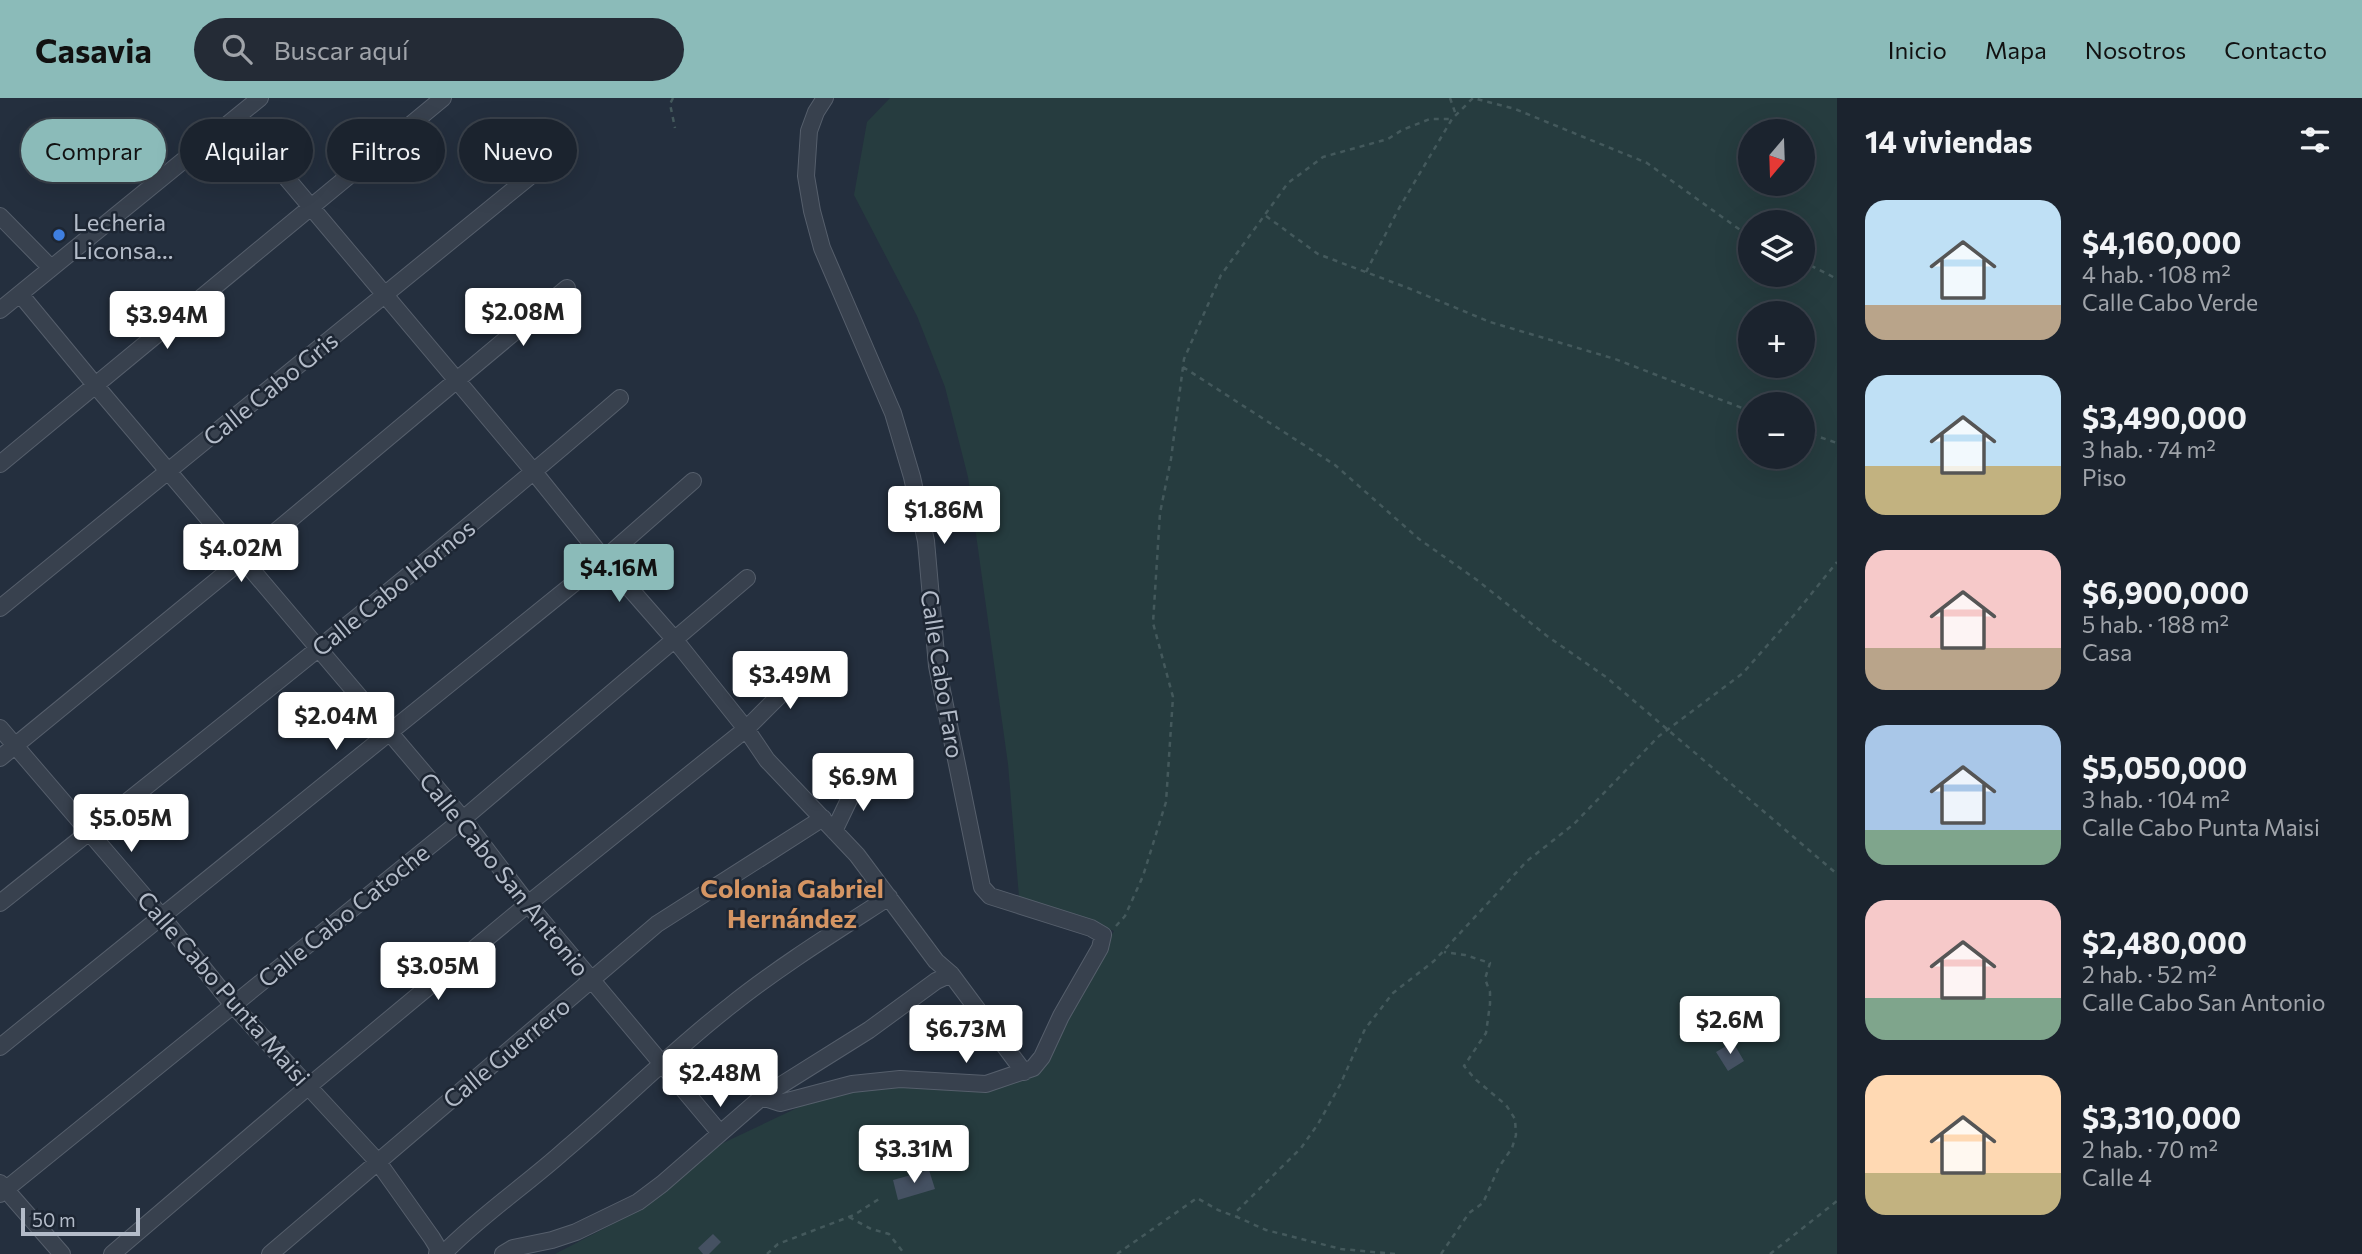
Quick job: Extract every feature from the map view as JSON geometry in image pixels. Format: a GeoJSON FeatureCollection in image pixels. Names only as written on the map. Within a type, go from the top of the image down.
{"type":"FeatureCollection","features":[{"type":"Feature","properties":{"kind":"street"},"geometry":{"type":"LineString","coordinates":[[0,310],[260,98]]}},
{"type":"Feature","properties":{"kind":"street"},"geometry":{"type":"LineString","coordinates":[[0,464],[443,98]]}},
{"type":"Feature","properties":{"kind":"street","name":"Calle Cabo Faro"},"geometry":{"type":"LineString","coordinates":[[825,98],[816,111],[809,131],[806,177],[812,211],[822,248],[892,412],[912,477],[926,541],[937,666],[982,887],[990,895],[1091,928],[1103,939]]}},
{"type":"Feature","properties":{"kind":"street"},"geometry":{"type":"LineString","coordinates":[[236,118],[604,559],[675,640],[746,729],[767,760],[857,855],[1024,1072]]}},
{"type":"Feature","properties":{"kind":"street","name":"Calle Cabo Gris"},"geometry":{"type":"LineString","coordinates":[[0,608],[523,182]]}},
{"type":"Feature","properties":{"kind":"street"},"geometry":{"type":"LineString","coordinates":[[0,216],[51,268]]}},
{"type":"Feature","properties":{"kind":"street"},"geometry":{"type":"LineString","coordinates":[[0,758],[567,288]]}},
{"type":"Feature","properties":{"kind":"street","name":"Calle Cabo San Antonio"},"geometry":{"type":"LineString","coordinates":[[20,294],[463,819],[590,980],[720,1133]]}},
{"type":"Feature","properties":{"kind":"street","name":"Calle Cabo Hornos"},"geometry":{"type":"LineString","coordinates":[[0,903],[534,472],[620,398]]}},
{"type":"Feature","properties":{"kind":"street"},"geometry":{"type":"LineString","coordinates":[[0,1047],[604,559],[693,481]]}},
{"type":"Feature","properties":{"kind":"street","name":"Calle Cabo Catoche"},"geometry":{"type":"LineString","coordinates":[[2,1189],[463,819],[747,578]]}},
{"type":"Feature","properties":{"kind":"street"},"geometry":{"type":"LineString","coordinates":[[112,1254],[528,904],[746,729],[780,694],[799,666]]}},
{"type":"Feature","properties":{"kind":"street","name":"Calle Cabo Punta Maisi"},"geometry":{"type":"LineString","coordinates":[[0,728],[233,1004],[378,1161],[436,1243],[437,1254]]}},
{"type":"Feature","properties":{"kind":"street"},"geometry":{"type":"LineString","coordinates":[[834,831],[859,779]]}},
{"type":"Feature","properties":{"kind":"street","name":"Calle Guerrero"},"geometry":{"type":"LineString","coordinates":[[270,1254],[657,924],[823,818]]}},
{"type":"Feature","properties":{"kind":"street"},"geometry":{"type":"LineString","coordinates":[[443,1254],[480,1218],[564,1152],[660,1064],[731,1004],[888,897]]}},
{"type":"Feature","properties":{"kind":"street"},"geometry":{"type":"LineString","coordinates":[[767,1100],[780,1103],[852,1083],[900,1079],[986,1084],[1033,1068],[1042,1057],[1060,1016],[1103,939]]}},
{"type":"Feature","properties":{"kind":"street"},"geometry":{"type":"LineString","coordinates":[[503,1254],[513,1248],[576,1232],[638,1202],[720,1133],[936,981],[951,974]]}},
{"type":"Feature","properties":{"kind":"street"},"geometry":{"type":"LineString","coordinates":[[2,1189],[62,1254]]}},
{"type":"Feature","properties":{"kind":"path"},"geometry":{"type":"LineString","coordinates":[[673,98],[670,104],[676,128]]}},
{"type":"Feature","properties":{"kind":"path"},"geometry":{"type":"LineString","coordinates":[[1450,98],[1456,115]]}},
{"type":"Feature","properties":{"kind":"path"},"geometry":{"type":"LineString","coordinates":[[1366,272],[1398,210],[1452,119],[1473,98],[1515,109],[1647,163],[1738,228]]}},
{"type":"Feature","properties":{"kind":"path"},"geometry":{"type":"LineString","coordinates":[[1103,939],[1125,916],[1143,876],[1166,802],[1173,697],[1153,623],[1160,513],[1171,459],[1184,359],[1221,275],[1288,184],[1323,157],[1388,139],[1402,130],[1430,119],[1452,119]]}},
{"type":"Feature","properties":{"kind":"path"},"geometry":{"type":"LineString","coordinates":[[1266,216],[1318,254],[1490,322],[1615,359],[1738,406]]}},
{"type":"Feature","properties":{"kind":"path"},"geometry":{"type":"LineString","coordinates":[[1815,268],[1837,279]]}},
{"type":"Feature","properties":{"kind":"path"},"geometry":{"type":"LineString","coordinates":[[1183,367],[1335,465],[1419,539],[1606,677],[1837,874]]}},
{"type":"Feature","properties":{"kind":"path"},"geometry":{"type":"LineString","coordinates":[[1815,435],[1837,443]]}},
{"type":"Feature","properties":{"kind":"path"},"geometry":{"type":"LineString","coordinates":[[1237,1217],[1236,1212],[1301,1148],[1318,1124],[1340,1085],[1365,1029],[1393,993],[1443,952],[1532,856],[1574,824],[1668,730],[1742,673],[1837,562]]}},
{"type":"Feature","properties":{"kind":"path"},"geometry":{"type":"LineString","coordinates":[[1441,1254],[1469,1213],[1483,1203],[1516,1135],[1515,1119],[1506,1105],[1464,1066],[1486,1033],[1490,992],[1485,979],[1490,963],[1443,952]]}},
{"type":"Feature","properties":{"kind":"path"},"geometry":{"type":"LineString","coordinates":[[767,1254],[778,1244],[849,1217],[882,1197]]}},
{"type":"Feature","properties":{"kind":"path"},"geometry":{"type":"LineString","coordinates":[[1117,1254],[1198,1198],[1218,1210],[1266,1230],[1341,1249],[1395,1254]]}},
{"type":"Feature","properties":{"kind":"path"},"geometry":{"type":"LineString","coordinates":[[1770,1254],[1837,1201]]}},
{"type":"Feature","properties":{"kind":"path"},"geometry":{"type":"LineString","coordinates":[[849,1217],[871,1229],[889,1234],[902,1254]]}},
{"type":"Feature","properties":{"kind":"green space"},"geometry":{"type":"Polygon","coordinates":[[[890,98],[1837,98],[1837,1254],[555,1254],[634,1213],[723,1143],[831,1092],[1028,1077],[1114,931],[1019,897],[1008,764],[968,477],[945,387],[917,316],[854,195],[867,122],[890,98]]]}},
{"type":"Feature","properties":{"kind":"building"},"geometry":{"type":"Polygon","coordinates":[[[1733,1042],[1744,1061],[1728,1071],[1716,1052],[1733,1042]]]}},
{"type":"Feature","properties":{"kind":"building"},"geometry":{"type":"Polygon","coordinates":[[[929,1170],[935,1189],[898,1200],[893,1180],[929,1170]]]}},
{"type":"Feature","properties":{"kind":"building"},"geometry":{"type":"Polygon","coordinates":[[[713,1234],[721,1242],[709,1254],[703,1254],[698,1248],[713,1234]]]}},
{"type":"Feature","properties":{"kind":"place","name":"Lecheria Liconsa..."},"geometry":{"type":"Point","coordinates":[59,235]}},
{"type":"Feature","properties":{"kind":"district","name":"Colonia Gabriel Hernández"},"geometry":{"type":"Point","coordinates":[792,902]}}]}
